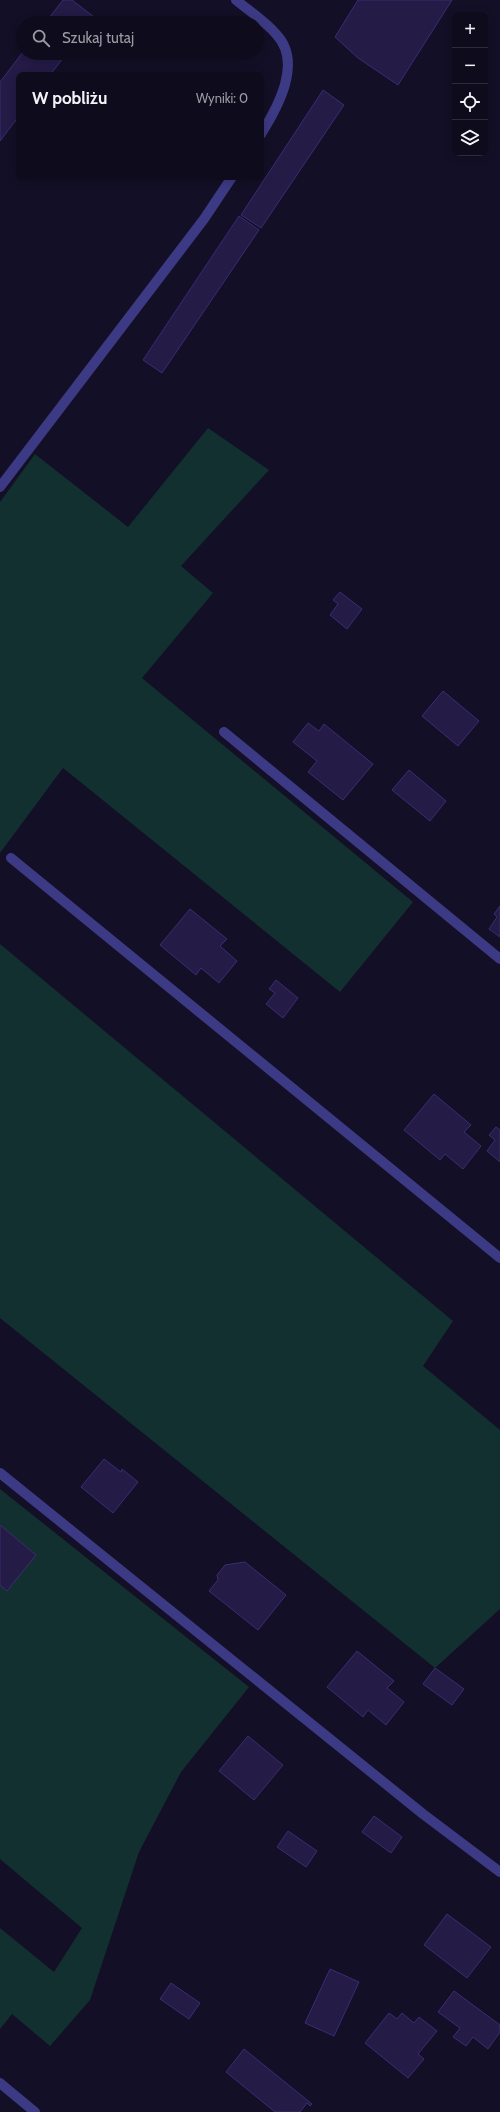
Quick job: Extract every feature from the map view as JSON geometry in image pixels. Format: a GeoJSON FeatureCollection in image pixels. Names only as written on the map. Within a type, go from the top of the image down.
{"type":"FeatureCollection","features":[{"type":"Feature","properties":{"kind":"lane"},"geometry":{"type":"LineString","coordinates":[[236,0],[255,16]]}},
{"type":"Feature","properties":{"kind":"lane"},"geometry":{"type":"LineString","coordinates":[[264,23],[277,34],[284,46],[287,58],[287,76],[282,97],[264,129]]}},
{"type":"Feature","properties":{"kind":"lane"},"geometry":{"type":"LineString","coordinates":[[0,487],[204,219],[230,180]]}},
{"type":"Feature","properties":{"kind":"lane"},"geometry":{"type":"LineString","coordinates":[[224,732],[500,959]]}},
{"type":"Feature","properties":{"kind":"lane"},"geometry":{"type":"LineString","coordinates":[[11,858],[500,1258]]}},
{"type":"Feature","properties":{"kind":"lane"},"geometry":{"type":"LineString","coordinates":[[0,1473],[423,1814],[500,1872]]}},
{"type":"Feature","properties":{"kind":"lane"},"geometry":{"type":"LineString","coordinates":[[0,2083],[35,2112]]}},
{"type":"Feature","properties":{"kind":"green space"},"geometry":{"type":"Polygon","coordinates":[[[208,428],[269,470],[181,566],[213,593],[142,678],[413,902],[340,992],[63,768],[0,853],[0,502],[35,454],[128,527],[208,428]]]}},
{"type":"Feature","properties":{"kind":"green space"},"geometry":{"type":"Polygon","coordinates":[[[0,944],[453,1321],[423,1366],[500,1430],[500,1609],[435,1668],[0,1318],[0,944]]]}},
{"type":"Feature","properties":{"kind":"green space"},"geometry":{"type":"Polygon","coordinates":[[[0,1489],[249,1687],[181,1772],[139,1852],[90,2000],[50,2046],[12,2014],[0,2029],[0,1928],[54,1972],[82,1928],[0,1859],[0,1489]]]}},
{"type":"Feature","properties":{"kind":"building"},"geometry":{"type":"Polygon","coordinates":[[[63,0],[72,0],[93,16],[50,16],[63,0]]]}},
{"type":"Feature","properties":{"kind":"building"},"geometry":{"type":"Polygon","coordinates":[[[358,0],[452,0],[398,85],[358,58],[335,37],[358,0]]]}},
{"type":"Feature","properties":{"kind":"building"},"geometry":{"type":"Polygon","coordinates":[[[17,60],[62,60],[52,72],[16,72],[16,120],[0,141],[0,82],[17,60]]]}},
{"type":"Feature","properties":{"kind":"building"},"geometry":{"type":"Polygon","coordinates":[[[323,90],[344,105],[261,228],[241,215],[323,90]]]}},
{"type":"Feature","properties":{"kind":"building"},"geometry":{"type":"Polygon","coordinates":[[[239,216],[259,230],[162,373],[143,360],[239,216]]]}},
{"type":"Feature","properties":{"kind":"building"},"geometry":{"type":"Polygon","coordinates":[[[340,592],[362,609],[347,629],[330,615],[338,604],[333,600],[340,592]]]}},
{"type":"Feature","properties":{"kind":"building"},"geometry":{"type":"Polygon","coordinates":[[[443,691],[479,721],[458,746],[422,716],[443,691]]]}},
{"type":"Feature","properties":{"kind":"building"},"geometry":{"type":"Polygon","coordinates":[[[308,723],[319,731],[324,724],[373,764],[343,800],[308,772],[317,761],[293,742],[308,723]]]}},
{"type":"Feature","properties":{"kind":"building"},"geometry":{"type":"Polygon","coordinates":[[[409,770],[446,801],[430,821],[392,790],[409,770]]]}},
{"type":"Feature","properties":{"kind":"building"},"geometry":{"type":"Polygon","coordinates":[[[500,906],[500,937],[489,929],[497,917],[494,914],[500,906]]]}},
{"type":"Feature","properties":{"kind":"building"},"geometry":{"type":"Polygon","coordinates":[[[190,909],[227,939],[220,946],[237,961],[219,983],[201,968],[196,975],[160,945],[190,909]]]}},
{"type":"Feature","properties":{"kind":"building"},"geometry":{"type":"Polygon","coordinates":[[[276,980],[298,998],[283,1018],[266,1004],[275,993],[269,989],[276,980]]]}},
{"type":"Feature","properties":{"kind":"building"},"geometry":{"type":"Polygon","coordinates":[[[434,1094],[471,1125],[464,1132],[481,1146],[463,1169],[445,1154],[440,1160],[404,1130],[434,1094]]]}},
{"type":"Feature","properties":{"kind":"building"},"geometry":{"type":"Polygon","coordinates":[[[496,1127],[500,1130],[500,1162],[487,1151],[495,1140],[489,1135],[496,1127]]]}},
{"type":"Feature","properties":{"kind":"building"},"geometry":{"type":"Polygon","coordinates":[[[104,1459],[121,1472],[122,1469],[138,1482],[113,1513],[81,1487],[104,1459]]]}},
{"type":"Feature","properties":{"kind":"building"},"geometry":{"type":"Polygon","coordinates":[[[0,1525],[36,1555],[7,1591],[0,1585],[0,1525]]]}},
{"type":"Feature","properties":{"kind":"building"},"geometry":{"type":"Polygon","coordinates":[[[245,1562],[286,1595],[258,1630],[209,1591],[218,1580],[217,1575],[225,1565],[245,1562]]]}},
{"type":"Feature","properties":{"kind":"building"},"geometry":{"type":"Polygon","coordinates":[[[357,1651],[394,1681],[387,1688],[404,1702],[386,1725],[368,1710],[363,1717],[327,1687],[357,1651]]]}},
{"type":"Feature","properties":{"kind":"building"},"geometry":{"type":"Polygon","coordinates":[[[435,1668],[464,1689],[452,1705],[423,1684],[435,1668]]]}},
{"type":"Feature","properties":{"kind":"building"},"geometry":{"type":"Polygon","coordinates":[[[248,1736],[283,1765],[254,1800],[219,1771],[248,1736]]]}},
{"type":"Feature","properties":{"kind":"building"},"geometry":{"type":"Polygon","coordinates":[[[374,1816],[402,1837],[391,1853],[362,1832],[374,1816]]]}},
{"type":"Feature","properties":{"kind":"building"},"geometry":{"type":"Polygon","coordinates":[[[288,1831],[317,1851],[306,1867],[277,1847],[288,1831]]]}},
{"type":"Feature","properties":{"kind":"building"},"geometry":{"type":"Polygon","coordinates":[[[447,1914],[491,1947],[467,1978],[424,1945],[447,1914]]]}},
{"type":"Feature","properties":{"kind":"building"},"geometry":{"type":"Polygon","coordinates":[[[330,1969],[359,1982],[334,2036],[305,2023],[330,1969]]]}},
{"type":"Feature","properties":{"kind":"building"},"geometry":{"type":"Polygon","coordinates":[[[171,1983],[200,2003],[189,2019],[160,1999],[171,1983]]]}},
{"type":"Feature","properties":{"kind":"building"},"geometry":{"type":"Polygon","coordinates":[[[454,1991],[500,2025],[500,2032],[488,2049],[473,2037],[466,2046],[453,2037],[460,2028],[438,2012],[454,1991]]]}},
{"type":"Feature","properties":{"kind":"building"},"geometry":{"type":"Polygon","coordinates":[[[389,2013],[397,2019],[402,2013],[414,2023],[419,2017],[437,2031],[418,2054],[424,2059],[408,2078],[365,2043],[389,2013]]]}},
{"type":"Feature","properties":{"kind":"building"},"geometry":{"type":"Polygon","coordinates":[[[244,2049],[312,2104],[310,2106],[307,2103],[300,2112],[275,2112],[226,2072],[244,2049]]]}}]}
